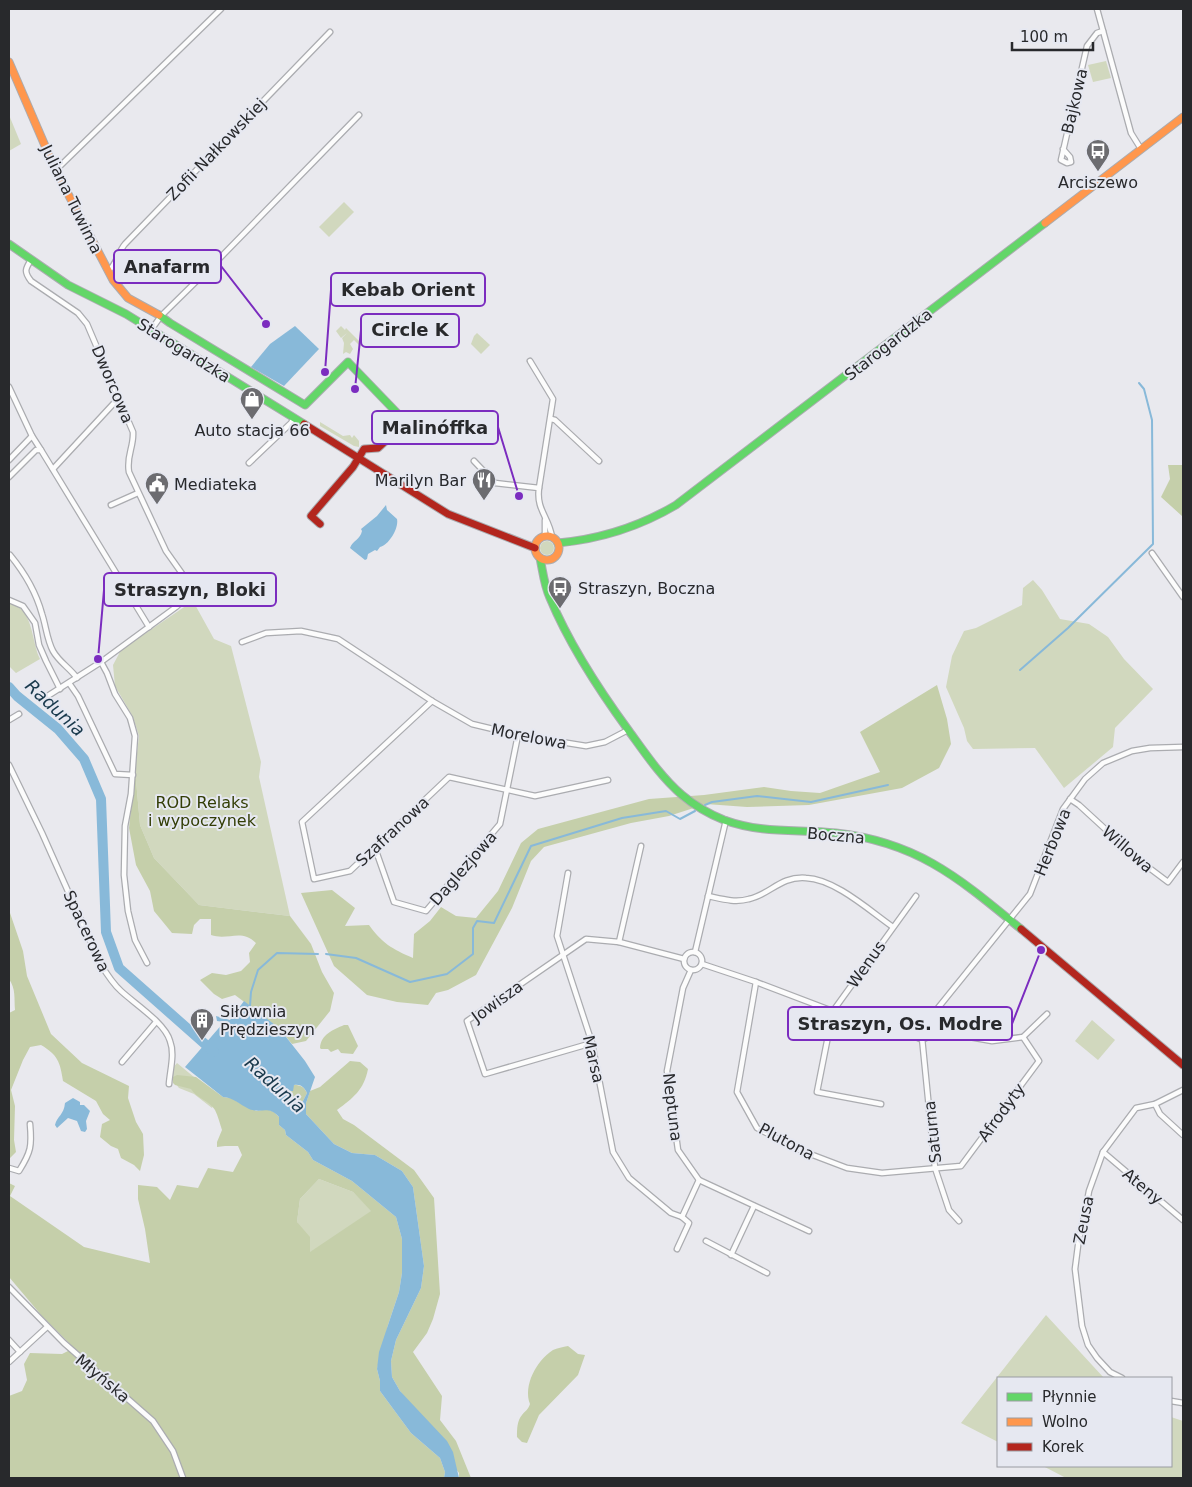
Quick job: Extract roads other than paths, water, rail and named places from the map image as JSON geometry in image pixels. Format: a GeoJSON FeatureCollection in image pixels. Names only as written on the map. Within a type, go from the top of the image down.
{"type":"FeatureCollection","features":[{"type":"Feature","properties":{"kind":"street"},"geometry":{"type":"LineString","coordinates":[[55,169],[221,9]]}},
{"type":"Feature","properties":{"kind":"street"},"geometry":{"type":"LineString","coordinates":[[1097,9],[1131,133],[1141,149]]}},
{"type":"Feature","properties":{"kind":"street","name":"Bajkowa"},"geometry":{"type":"LineString","coordinates":[[1063,149],[1087,46],[1097,33],[1103,31]]}},
{"type":"Feature","properties":{"kind":"street","name":"Zofii Nałkowskiej"},"geometry":{"type":"LineString","coordinates":[[108,271],[112,268],[124,244],[330,32]]}},
{"type":"Feature","properties":{"kind":"street","name":"Juliana Tuwima"},"geometry":{"type":"LineString","coordinates":[[9,62],[55,169],[108,271],[124,295],[306,405],[348,362],[406,422],[378,448],[364,449],[358,458]]}},
{"type":"Feature","properties":{"kind":"street"},"geometry":{"type":"LineString","coordinates":[[151,330],[161,316],[359,115]]}},
{"type":"Feature","properties":{"kind":"street","name":"Starogardzka"},"geometry":{"type":"LineString","coordinates":[[559,546],[631,527],[660,515],[676,505],[1183,117]]}},
{"type":"Feature","properties":{"kind":"street","name":"Starogardzka"},"geometry":{"type":"LineString","coordinates":[[9,244],[68,285],[126,314],[448,514],[483,529],[536,545]]}},
{"type":"Feature","properties":{"kind":"street","name":"Dworcowa"},"geometry":{"type":"LineString","coordinates":[[32,260],[26,269],[26,274],[32,281],[78,313],[87,324],[133,432],[133,442],[127,462],[129,472],[166,551],[186,578],[189,586],[186,598],[182,602],[101,662],[46,697]]}},
{"type":"Feature","properties":{"kind":"street"},"geometry":{"type":"LineString","coordinates":[[530,361],[553,399],[538,498],[539,506],[550,526],[548,537],[536,545],[537,554],[540,558],[549,560],[556,557],[559,546],[548,537]]}},
{"type":"Feature","properties":{"kind":"street"},"geometry":{"type":"LineString","coordinates":[[9,387],[32,436],[149,627]]}},
{"type":"Feature","properties":{"kind":"street"},"geometry":{"type":"LineString","coordinates":[[53,469],[115,402],[120,400]]}},
{"type":"Feature","properties":{"kind":"street"},"geometry":{"type":"LineString","coordinates":[[249,463],[294,418]]}},
{"type":"Feature","properties":{"kind":"street"},"geometry":{"type":"LineString","coordinates":[[551,419],[555,420],[599,461]]}},
{"type":"Feature","properties":{"kind":"street"},"geometry":{"type":"LineString","coordinates":[[9,460],[32,436]]}},
{"type":"Feature","properties":{"kind":"street"},"geometry":{"type":"LineString","coordinates":[[9,477],[36,450],[41,450]]}},
{"type":"Feature","properties":{"kind":"street"},"geometry":{"type":"LineString","coordinates":[[320,524],[311,516],[353,467],[358,458]]}},
{"type":"Feature","properties":{"kind":"street"},"geometry":{"type":"LineString","coordinates":[[474,461],[495,483],[539,488]]}},
{"type":"Feature","properties":{"kind":"street"},"geometry":{"type":"LineString","coordinates":[[111,505],[138,493]]}},
{"type":"Feature","properties":{"kind":"street"},"geometry":{"type":"LineString","coordinates":[[1152,553],[1183,597]]}},
{"type":"Feature","properties":{"kind":"street"},"geometry":{"type":"LineString","coordinates":[[10,555],[35,594],[54,653],[77,678]]}},
{"type":"Feature","properties":{"kind":"street","name":"Boczna"},"geometry":{"type":"LineString","coordinates":[[540,558],[550,599],[584,665],[628,730],[671,785],[702,809],[726,820],[763,830],[832,832],[860,836],[890,843],[924,857],[951,872],[1183,1065]]}},
{"type":"Feature","properties":{"kind":"street"},"geometry":{"type":"LineString","coordinates":[[543,576],[549,560]]}},
{"type":"Feature","properties":{"kind":"street"},"geometry":{"type":"LineString","coordinates":[[9,600],[23,606],[34,623],[39,645],[60,689]]}},
{"type":"Feature","properties":{"kind":"street","name":"Morelowa"},"geometry":{"type":"LineString","coordinates":[[242,642],[266,633],[301,631],[338,639],[432,701],[472,724],[518,735],[586,746],[605,742],[628,730]]}},
{"type":"Feature","properties":{"kind":"street"},"geometry":{"type":"LineString","coordinates":[[101,662],[115,694],[130,718],[136,743],[131,794],[125,826],[124,875],[128,911],[135,940],[147,963]]}},
{"type":"Feature","properties":{"kind":"street"},"geometry":{"type":"LineString","coordinates":[[69,683],[78,696],[115,774],[133,775]]}},
{"type":"Feature","properties":{"kind":"street","name":"Szafranowa"},"geometry":{"type":"LineString","coordinates":[[432,701],[302,822],[314,879],[350,871],[450,777],[534,796],[608,780]]}},
{"type":"Feature","properties":{"kind":"street"},"geometry":{"type":"LineString","coordinates":[[9,720],[19,714]]}},
{"type":"Feature","properties":{"kind":"street","name":"Daglezjowa"},"geometry":{"type":"LineString","coordinates":[[375,848],[394,902],[426,911],[500,824],[518,735]]}},
{"type":"Feature","properties":{"kind":"street","name":"Herbowa"},"geometry":{"type":"LineString","coordinates":[[1010,920],[1032,890],[1063,809],[1085,779],[1113,758],[1142,749],[1183,747]]}},
{"type":"Feature","properties":{"kind":"street","name":"Spacerowa"},"geometry":{"type":"LineString","coordinates":[[9,765],[46,841],[100,963],[120,990],[166,1032],[172,1052],[169,1084]]}},
{"type":"Feature","properties":{"kind":"street","name":"Willowa"},"geometry":{"type":"LineString","coordinates":[[1070,800],[1079,805],[1140,861],[1168,882],[1183,862]]}},
{"type":"Feature","properties":{"kind":"street"},"geometry":{"type":"LineString","coordinates":[[695,952],[726,820]]}},
{"type":"Feature","properties":{"kind":"street"},"geometry":{"type":"LineString","coordinates":[[619,942],[641,846]]}},
{"type":"Feature","properties":{"kind":"street","name":"Marsa"},"geometry":{"type":"LineString","coordinates":[[568,873],[557,936],[592,1043],[613,1152],[629,1178],[670,1213],[682,1218]]}},
{"type":"Feature","properties":{"kind":"street"},"geometry":{"type":"LineString","coordinates":[[708,896],[731,901],[750,899],[779,883],[792,879],[807,878],[825,882],[893,927]]}},
{"type":"Feature","properties":{"kind":"street","name":"Wenus"},"geometry":{"type":"LineString","coordinates":[[881,1104],[817,1092],[833,1011],[916,896]]}},
{"type":"Feature","properties":{"kind":"street"},"geometry":{"type":"LineString","coordinates":[[926,1024],[1010,920]]}},
{"type":"Feature","properties":{"kind":"street","name":"Jowisza"},"geometry":{"type":"LineString","coordinates":[[592,1043],[485,1074],[467,1021],[586,939],[619,942],[684,959]]}},
{"type":"Feature","properties":{"kind":"street"},"geometry":{"type":"LineString","coordinates":[[695,952],[702,956],[702,964],[698,970],[691,970],[687,968],[684,959],[688,953],[695,952]]}},
{"type":"Feature","properties":{"kind":"street"},"geometry":{"type":"LineString","coordinates":[[702,964],[756,982],[864,1023],[892,1028],[915,1029]]}},
{"type":"Feature","properties":{"kind":"street","name":"Neptuna"},"geometry":{"type":"LineString","coordinates":[[691,970],[683,988],[667,1070],[678,1150],[699,1180],[809,1231]]}},
{"type":"Feature","properties":{"kind":"street","name":"Plutona"},"geometry":{"type":"LineString","coordinates":[[756,982],[738,1092],[757,1128],[797,1149],[847,1168],[882,1173],[935,1168]]}},
{"type":"Feature","properties":{"kind":"street"},"geometry":{"type":"LineString","coordinates":[[926,1024],[930,1030],[992,1041],[1023,1037],[1046,1014]]}},
{"type":"Feature","properties":{"kind":"street"},"geometry":{"type":"LineString","coordinates":[[122,1062],[156,1022]]}},
{"type":"Feature","properties":{"kind":"street"},"geometry":{"type":"LineString","coordinates":[[915,1029],[918,1024],[926,1024]]}},
{"type":"Feature","properties":{"kind":"street"},"geometry":{"type":"LineString","coordinates":[[915,1029],[916,1034],[922,1038],[929,1035],[930,1030]]}},
{"type":"Feature","properties":{"kind":"street","name":"Afrodyty"},"geometry":{"type":"LineString","coordinates":[[935,1168],[961,1166],[1039,1061],[1023,1037]]}},
{"type":"Feature","properties":{"kind":"street","name":"Saturna"},"geometry":{"type":"LineString","coordinates":[[922,1038],[935,1168],[949,1210],[959,1221]]}},
{"type":"Feature","properties":{"kind":"street","name":"Zeusa"},"geometry":{"type":"LineString","coordinates":[[1120,1377],[1110,1372],[1096,1358],[1088,1345],[1082,1326],[1075,1269],[1079,1238],[1089,1191],[1103,1152],[1136,1108],[1155,1104],[1183,1090]]}},
{"type":"Feature","properties":{"kind":"street"},"geometry":{"type":"LineString","coordinates":[[1155,1104],[1160,1114],[1183,1136]]}},
{"type":"Feature","properties":{"kind":"street"},"geometry":{"type":"LineString","coordinates":[[9,1168],[19,1171],[25,1161],[30,1150],[30,1124]]}},
{"type":"Feature","properties":{"kind":"street","name":"Ateny"},"geometry":{"type":"LineString","coordinates":[[1103,1152],[1183,1220]]}},
{"type":"Feature","properties":{"kind":"street"},"geometry":{"type":"LineString","coordinates":[[677,1249],[689,1223],[682,1218],[699,1180]]}},
{"type":"Feature","properties":{"kind":"street"},"geometry":{"type":"LineString","coordinates":[[732,1255],[754,1206]]}},
{"type":"Feature","properties":{"kind":"street"},"geometry":{"type":"LineString","coordinates":[[706,1241],[767,1273]]}},
{"type":"Feature","properties":{"kind":"street","name":"Młyńska"},"geometry":{"type":"LineString","coordinates":[[9,1288],[46,1327],[153,1421],[172,1451],[183,1478]]}},
{"type":"Feature","properties":{"kind":"street"},"geometry":{"type":"LineString","coordinates":[[9,1362],[46,1327]]}},
{"type":"Feature","properties":{"kind":"street"},"geometry":{"type":"LineString","coordinates":[[9,1340],[20,1352]]}},
{"type":"Feature","properties":{"kind":"water"},"geometry":{"type":"Polygon","coordinates":[[[295,326],[319,349],[284,386],[251,367],[270,344],[295,326]]]}},
{"type":"Feature","properties":{"kind":"water"},"geometry":{"type":"Polygon","coordinates":[[[386,505],[387,510],[397,519],[395,531],[387,543],[377,551],[375,550],[368,554],[365,560],[350,548],[360,536],[361,529],[377,516],[386,505]]]}},
{"type":"Feature","properties":{"kind":"water"},"geometry":{"type":"Polygon","coordinates":[[[244,1001],[279,1028],[315,1077],[306,1103],[306,1114],[334,1144],[352,1153],[375,1155],[402,1171],[413,1187],[424,1266],[421,1288],[396,1340],[391,1361],[392,1377],[400,1391],[447,1441],[453,1452],[459,1478],[444,1478],[445,1472],[440,1458],[411,1433],[380,1391],[377,1369],[379,1352],[399,1292],[402,1273],[402,1239],[396,1217],[352,1181],[313,1160],[308,1152],[286,1135],[285,1130],[279,1125],[279,1117],[275,1113],[272,1111],[249,1109],[223,1097],[185,1067],[224,1022],[217,1021],[216,1016],[230,1020],[244,1001]],[[294,1085],[293,1091],[286,1091],[286,1093],[293,1102],[302,1103],[307,1093],[302,1086],[294,1085]]]}},
{"type":"Feature","properties":{"kind":"water"},"geometry":{"type":"Polygon","coordinates":[[[73,1098],[90,1111],[86,1121],[87,1129],[85,1132],[81,1131],[77,1121],[68,1118],[57,1128],[55,1125],[65,1103],[73,1098]]]}},
{"type":"Feature","properties":{"kind":"waterway"},"geometry":{"type":"LineString","coordinates":[[1020,670],[1068,628],[1153,544],[1152,420],[1144,389],[1139,383]]}},
{"type":"Feature","properties":{"kind":"waterway","name":"Radunia"},"geometry":{"type":"LineString","coordinates":[[9,687],[17,696],[58,729],[84,759],[101,799],[106,932],[119,968],[214,1052]]}},
{"type":"Feature","properties":{"kind":"waterway"},"geometry":{"type":"LineString","coordinates":[[705,805],[712,802],[757,796],[811,802],[888,785]]}},
{"type":"Feature","properties":{"kind":"waterway"},"geometry":{"type":"LineString","coordinates":[[326,954],[356,958],[410,982],[447,974],[473,954],[473,928],[477,921],[494,923],[531,846],[622,818],[666,811],[680,819],[695,811]]}},
{"type":"Feature","properties":{"kind":"waterway"},"geometry":{"type":"LineString","coordinates":[[250,1006],[251,992],[258,970],[277,953],[318,954]]}},
{"type":"Feature","properties":{"kind":"place","name":"Arciszewo"},"geometry":{"type":"Point","coordinates":[1098,172]}},
{"type":"Feature","properties":{"kind":"place","name":"Anafarm"},"geometry":{"type":"Point","coordinates":[266,324]}},
{"type":"Feature","properties":{"kind":"place","name":"Kebab Orient"},"geometry":{"type":"Point","coordinates":[325,372]}},
{"type":"Feature","properties":{"kind":"place","name":"Circle K"},"geometry":{"type":"Point","coordinates":[355,389]}},
{"type":"Feature","properties":{"kind":"place","name":"Auto stacja 66"},"geometry":{"type":"Point","coordinates":[252,420]}},
{"type":"Feature","properties":{"kind":"place","name":"Malinóffka"},"geometry":{"type":"Point","coordinates":[519,496]}},
{"type":"Feature","properties":{"kind":"place","name":"Marilyn Bar"},"geometry":{"type":"Point","coordinates":[484,501]}},
{"type":"Feature","properties":{"kind":"place","name":"Mediateka"},"geometry":{"type":"Point","coordinates":[157,505]}},
{"type":"Feature","properties":{"kind":"place","name":"Straszyn, Boczna"},"geometry":{"type":"Point","coordinates":[560,609]}},
{"type":"Feature","properties":{"kind":"place","name":"Straszyn, Bloki"},"geometry":{"type":"Point","coordinates":[98,659]}},
{"type":"Feature","properties":{"kind":"place","name":"Straszyn, Os. Modre"},"geometry":{"type":"Point","coordinates":[1041,950]}},
{"type":"Feature","properties":{"kind":"place","name":"Siłownia Prędzieszyn"},"geometry":{"type":"Point","coordinates":[202,1041]}},
{"type":"Feature","properties":{"kind":"park label","name":"ROD Relaks i wypoczynek"},"geometry":{"type":"Point","coordinates":[202,811]}}]}
